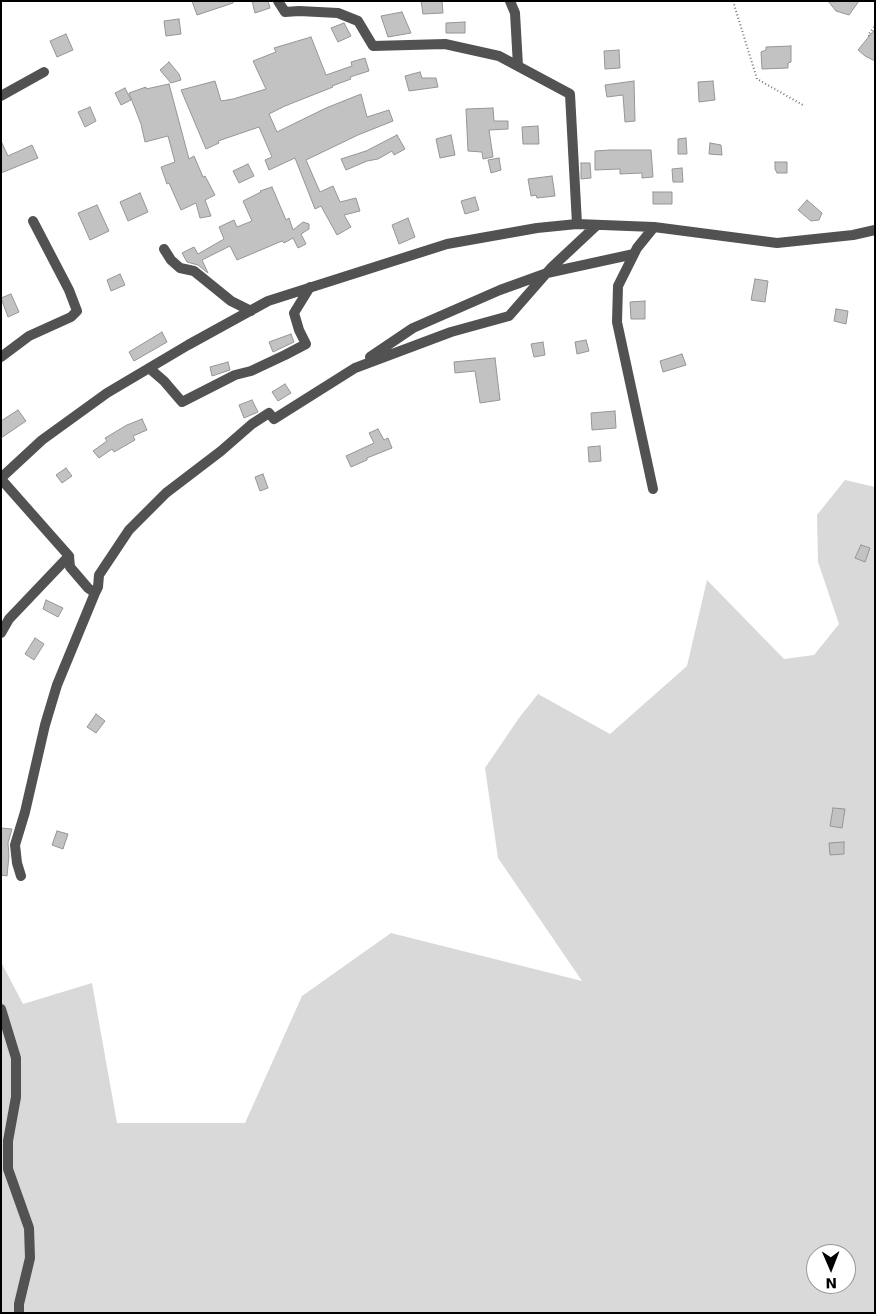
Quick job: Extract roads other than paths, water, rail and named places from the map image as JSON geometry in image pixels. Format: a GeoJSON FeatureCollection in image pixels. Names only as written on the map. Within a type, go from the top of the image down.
{"type":"FeatureCollection","features":[{"type":"Feature","properties":{"kind":"street"},"geometry":{"type":"LineString","coordinates":[[278,1],[285,12],[338,13],[358,21],[373,46],[445,44],[500,56],[570,94],[577,224]]}},
{"type":"Feature","properties":{"kind":"street"},"geometry":{"type":"LineString","coordinates":[[510,1],[515,13],[518,66]]}},
{"type":"Feature","properties":{"kind":"street"},"geometry":{"type":"LineString","coordinates":[[1,96],[44,72]]}},
{"type":"Feature","properties":{"kind":"street"},"geometry":{"type":"LineString","coordinates":[[1,357],[29,336],[71,316],[77,311],[69,290],[34,221]]}},
{"type":"Feature","properties":{"kind":"street"},"geometry":{"type":"LineString","coordinates":[[95,593],[88,588],[70,567],[69,556],[1,479],[42,440],[107,393],[268,301],[447,244],[537,228],[577,224],[654,227],[777,243],[853,235],[875,230]]}},
{"type":"Feature","properties":{"kind":"street"},"geometry":{"type":"LineString","coordinates":[[354,368],[451,332],[509,316],[547,273],[597,225]]}},
{"type":"Feature","properties":{"kind":"street"},"geometry":{"type":"LineString","coordinates":[[654,227],[634,254],[618,286],[617,322],[654,489]]}},
{"type":"Feature","properties":{"kind":"street"},"geometry":{"type":"LineString","coordinates":[[164,249],[171,260],[180,268],[194,271],[231,301],[251,311]]}},
{"type":"Feature","properties":{"kind":"street"},"geometry":{"type":"LineString","coordinates":[[21,876],[15,845],[57,684],[98,587],[99,575],[129,530],[166,493],[221,451],[252,424],[270,413],[274,419],[413,328],[500,290],[547,273],[634,254]]}},
{"type":"Feature","properties":{"kind":"street"},"geometry":{"type":"LineString","coordinates":[[149,368],[164,381],[182,402],[235,376],[251,371],[285,355],[306,344],[294,313],[310,287]]}},
{"type":"Feature","properties":{"kind":"street"},"geometry":{"type":"LineString","coordinates":[[1,634],[9,619],[69,556]]}},
{"type":"Feature","properties":{"kind":"street"},"geometry":{"type":"LineString","coordinates":[[2,1011],[16,1058],[16,1097],[8,1141],[8,1169],[29,1228],[30,1258],[19,1304],[19,1313]]}}]}
